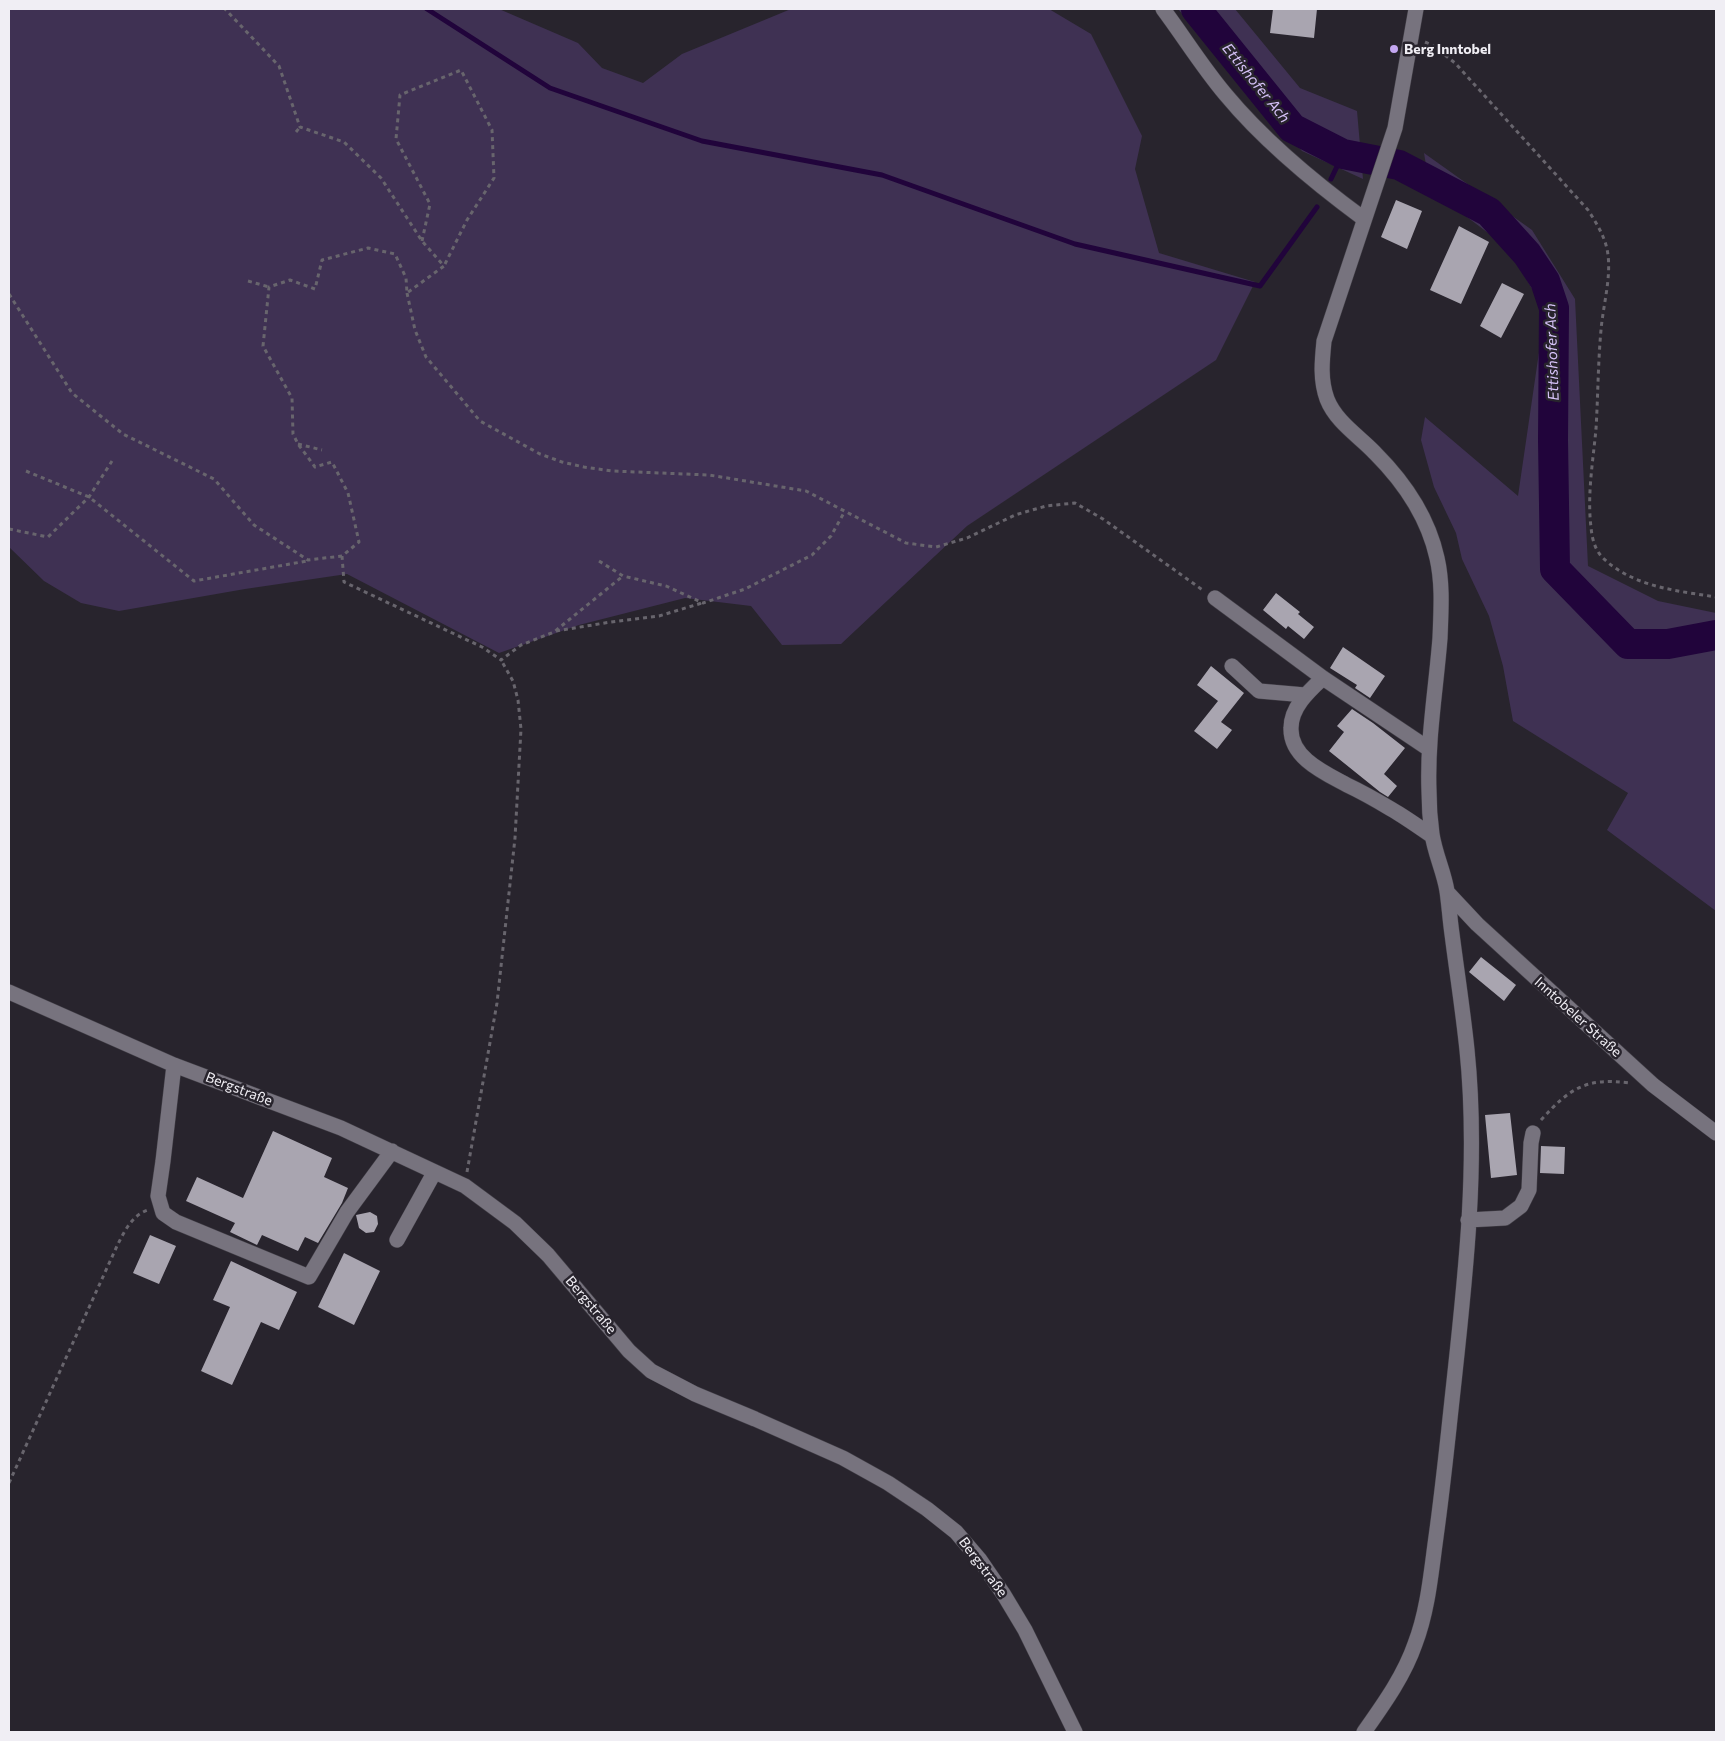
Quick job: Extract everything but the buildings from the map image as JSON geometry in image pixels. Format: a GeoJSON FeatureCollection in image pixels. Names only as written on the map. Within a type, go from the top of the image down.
{"type":"FeatureCollection","features":[{"type":"Feature","properties":{"kind":"street"},"geometry":{"type":"LineString","coordinates":[[1162,9],[1225,94],[1273,144],[1340,202],[1364,220]]}},
{"type":"Feature","properties":{"kind":"street"},"geometry":{"type":"LineString","coordinates":[[1364,1732],[1386,1702],[1405,1668],[1422,1620],[1431,1578],[1445,1466],[1468,1220],[1472,1127],[1464,1017],[1448,911],[1447,892],[1432,836],[1429,791],[1429,748],[1441,615],[1441,583],[1438,561],[1432,538],[1412,496],[1376,454],[1344,424],[1328,403],[1322,382],[1324,341],[1395,128],[1416,9]]}},
{"type":"Feature","properties":{"kind":"street"},"geometry":{"type":"LineString","coordinates":[[1215,598],[1323,678],[1429,748]]}},
{"type":"Feature","properties":{"kind":"street"},"geometry":{"type":"LineString","coordinates":[[1232,666],[1259,691],[1305,695]]}},
{"type":"Feature","properties":{"kind":"street"},"geometry":{"type":"LineString","coordinates":[[1323,678],[1305,695],[1294,713],[1290,728],[1293,740],[1300,754],[1321,772],[1392,809],[1432,836]]}},
{"type":"Feature","properties":{"kind":"street","name":"Inntobeler Straße"},"geometry":{"type":"LineString","coordinates":[[1447,892],[1477,924],[1653,1085],[1716,1133]]}},
{"type":"Feature","properties":{"kind":"street","name":"Bergstraße"},"geometry":{"type":"LineString","coordinates":[[9,992],[82,1026],[174,1065],[341,1128],[465,1186],[515,1223],[548,1255],[629,1351],[652,1371],[695,1394],[843,1458],[888,1483],[927,1509],[956,1532],[980,1560],[1025,1630],[1075,1732]]}},
{"type":"Feature","properties":{"kind":"street"},"geometry":{"type":"LineString","coordinates":[[174,1065],[158,1196],[162,1213],[176,1222],[309,1277],[347,1212],[392,1151]]}},
{"type":"Feature","properties":{"kind":"street"},"geometry":{"type":"LineString","coordinates":[[1468,1220],[1504,1218],[1521,1206],[1529,1190],[1533,1133]]}},
{"type":"Feature","properties":{"kind":"street"},"geometry":{"type":"LineString","coordinates":[[398,1240],[434,1173]]}},
{"type":"Feature","properties":{"kind":"path"},"geometry":{"type":"LineString","coordinates":[[226,9],[279,66],[300,127]]}},
{"type":"Feature","properties":{"kind":"path"},"geometry":{"type":"LineString","coordinates":[[1410,36],[1432,45],[1455,63],[1588,210],[1601,230],[1609,265],[1601,331],[1590,510],[1593,542],[1597,550],[1603,558],[1625,575],[1665,588],[1716,597]]}},
{"type":"Feature","properties":{"kind":"path"},"geometry":{"type":"LineString","coordinates":[[407,293],[444,266],[467,220],[494,178],[492,130],[461,70],[400,95],[396,139],[430,204],[422,241]]}},
{"type":"Feature","properties":{"kind":"path"},"geometry":{"type":"LineString","coordinates":[[296,132],[300,127]]}},
{"type":"Feature","properties":{"kind":"path"},"geometry":{"type":"LineString","coordinates":[[300,127],[344,142],[381,178],[422,241],[444,266]]}},
{"type":"Feature","properties":{"kind":"path"},"geometry":{"type":"LineString","coordinates":[[248,281],[269,287],[290,280],[315,289],[322,260],[368,248],[395,254],[406,278],[407,293],[415,330],[426,357],[480,421],[540,454],[562,462],[612,470],[709,475],[806,491],[906,543],[936,547],[967,538],[1015,515],[1046,506],[1075,503],[1103,519],[1215,598]]}},
{"type":"Feature","properties":{"kind":"path"},"geometry":{"type":"LineString","coordinates":[[26,471],[89,497],[194,581],[308,560],[342,556],[359,542],[348,493],[332,462],[315,467],[293,434],[292,398],[263,346],[269,287]]}},
{"type":"Feature","properties":{"kind":"path"},"geometry":{"type":"LineString","coordinates":[[9,294],[72,393],[123,434],[214,479],[254,525],[308,560]]}},
{"type":"Feature","properties":{"kind":"path"},"geometry":{"type":"LineString","coordinates":[[298,444],[322,450]]}},
{"type":"Feature","properties":{"kind":"path"},"geometry":{"type":"LineString","coordinates":[[9,529],[48,537],[89,497],[112,460]]}},
{"type":"Feature","properties":{"kind":"path"},"geometry":{"type":"LineString","coordinates":[[501,660],[521,645],[554,632],[659,616],[745,589],[812,555],[831,536],[845,511]]}},
{"type":"Feature","properties":{"kind":"path"},"geometry":{"type":"LineString","coordinates":[[342,556],[344,582],[482,647],[501,660],[513,681],[518,700],[521,729],[515,838],[496,1003],[465,1186]]}},
{"type":"Feature","properties":{"kind":"path"},"geometry":{"type":"LineString","coordinates":[[600,561],[623,576],[666,586],[703,603]]}},
{"type":"Feature","properties":{"kind":"path"},"geometry":{"type":"LineString","coordinates":[[554,632],[623,576]]}},
{"type":"Feature","properties":{"kind":"path"},"geometry":{"type":"LineString","coordinates":[[1533,1133],[1538,1123],[1547,1113],[1569,1093],[1580,1087],[1594,1082],[1605,1081],[1646,1086],[1653,1085]]}},
{"type":"Feature","properties":{"kind":"path"},"geometry":{"type":"LineString","coordinates":[[9,1483],[126,1227],[142,1212],[160,1206]]}},
{"type":"Feature","properties":{"kind":"shaded area"},"geometry":{"type":"Polygon","coordinates":[[[9,9],[499,9],[578,43],[602,68],[643,83],[682,54],[791,9],[1049,9],[1091,34],[1142,136],[1135,169],[1159,253],[1255,282],[1216,360],[967,526],[841,644],[782,645],[751,606],[685,598],[579,625],[499,653],[347,574],[245,589],[119,611],[81,603],[44,581],[9,547],[9,9]]]}},
{"type":"Feature","properties":{"kind":"shaded area"},"geometry":{"type":"Polygon","coordinates":[[[1178,9],[1235,9],[1300,88],[1357,111],[1363,179],[1302,151],[1178,9]]]}},
{"type":"Feature","properties":{"kind":"shaded area"},"geometry":{"type":"Polygon","coordinates":[[[1424,153],[1532,230],[1575,299],[1588,566],[1658,601],[1716,613],[1716,911],[1607,830],[1628,793],[1513,721],[1503,666],[1489,616],[1462,559],[1456,533],[1434,487],[1421,440],[1425,417],[1518,496],[1545,311],[1508,248],[1430,189],[1424,153]]]}},
{"type":"Feature","properties":{"kind":"waterway"},"geometry":{"type":"LineString","coordinates":[[427,9],[550,88],[702,141],[882,175],[1075,244],[1260,286],[1317,207]]}},
{"type":"Feature","properties":{"kind":"waterway","name":"Ettishofer Ach"},"geometry":{"type":"LineString","coordinates":[[1196,9],[1292,128],[1343,154],[1399,165],[1489,212],[1527,254],[1545,281],[1554,308],[1553,440],[1555,569],[1628,644],[1668,644],[1716,635]]}},
{"type":"Feature","properties":{"kind":"waterway"},"geometry":{"type":"LineString","coordinates":[[1331,179],[1343,154]]}},
{"type":"Feature","properties":{"kind":"place","name":"Berg Inntobel"},"geometry":{"type":"Point","coordinates":[1394,49]}}]}
